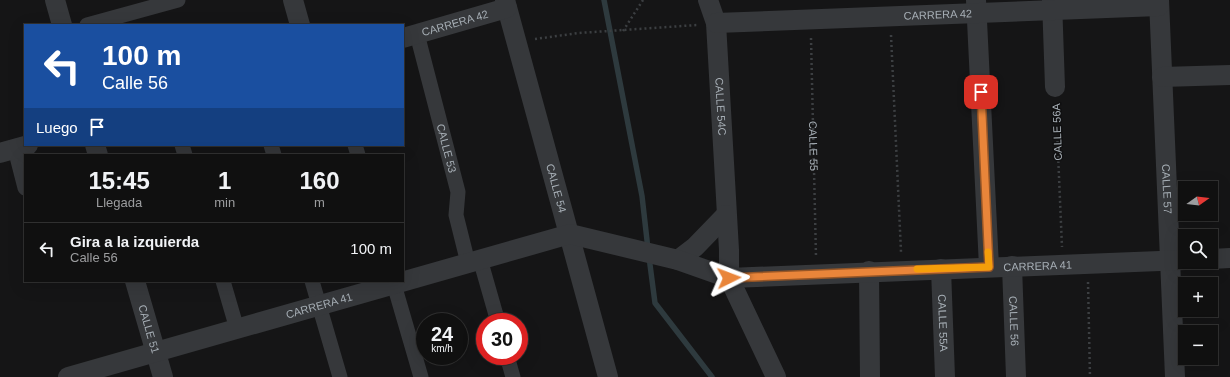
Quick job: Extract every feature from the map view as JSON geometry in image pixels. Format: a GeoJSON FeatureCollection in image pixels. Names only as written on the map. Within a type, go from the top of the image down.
{"type":"FeatureCollection","features":[{"type":"Feature","properties":{"kind":"street"},"geometry":{"type":"LineString","coordinates":[[55,0],[62,24]]}},
{"type":"Feature","properties":{"kind":"street"},"geometry":{"type":"LineString","coordinates":[[92,24],[178,0]]}},
{"type":"Feature","properties":{"kind":"street"},"geometry":{"type":"LineString","coordinates":[[293,0],[300,24]]}},
{"type":"Feature","properties":{"kind":"street","name":"CALLE 54C"},"geometry":{"type":"LineString","coordinates":[[708,0],[716,23],[729,250],[729,278],[776,377]]}},
{"type":"Feature","properties":{"kind":"street","name":"CARRERA 42"},"geometry":{"type":"LineString","coordinates":[[716,23],[890,15],[977,6],[1159,3]]}},
{"type":"Feature","properties":{"kind":"street","name":"CALLE 57"},"geometry":{"type":"LineString","coordinates":[[1159,3],[1162,77],[1178,260],[1175,377]]}},
{"type":"Feature","properties":{"kind":"street","name":"CARRERA 42"},"geometry":{"type":"LineString","coordinates":[[410,36],[506,4]]}},
{"type":"Feature","properties":{"kind":"street","name":"CALLE 54"},"geometry":{"type":"LineString","coordinates":[[506,4],[608,377]]}},
{"type":"Feature","properties":{"kind":"street","name":"CALLE 56A"},"geometry":{"type":"LineString","coordinates":[[1052,5],[1055,87]]}},
{"type":"Feature","properties":{"kind":"street"},"geometry":{"type":"LineString","coordinates":[[977,6],[989,267]]}},
{"type":"Feature","properties":{"kind":"street","name":"CALLE 53"},"geometry":{"type":"LineString","coordinates":[[410,36],[458,192],[456,215],[494,313]]}},
{"type":"Feature","properties":{"kind":"street"},"geometry":{"type":"LineString","coordinates":[[1162,77],[1230,75]]}},
{"type":"Feature","properties":{"kind":"street"},"geometry":{"type":"LineString","coordinates":[[14,149],[24,184]]}},
{"type":"Feature","properties":{"kind":"street"},"geometry":{"type":"LineString","coordinates":[[678,260],[695,247],[726,215]]}},
{"type":"Feature","properties":{"kind":"street","name":"CARRERA 41"},"geometry":{"type":"LineString","coordinates":[[404,279],[570,234],[678,260],[729,278],[869,271],[1178,260]]}},
{"type":"Feature","properties":{"kind":"street"},"geometry":{"type":"LineString","coordinates":[[1218,259],[1230,258]]}},
{"type":"Feature","properties":{"kind":"street","name":"CALLE 56"},"geometry":{"type":"LineString","coordinates":[[1012,266],[1016,377]]}},
{"type":"Feature","properties":{"kind":"street","name":"CALLE 55A"},"geometry":{"type":"LineString","coordinates":[[941,269],[945,377]]}},
{"type":"Feature","properties":{"kind":"street"},"geometry":{"type":"LineString","coordinates":[[869,271],[870,377]]}},
{"type":"Feature","properties":{"kind":"street","name":"CALLE 51"},"geometry":{"type":"LineString","coordinates":[[135,282],[163,377]]}},
{"type":"Feature","properties":{"kind":"street"},"geometry":{"type":"LineString","coordinates":[[223,282],[237,329]]}},
{"type":"Feature","properties":{"kind":"street"},"geometry":{"type":"LineString","coordinates":[[312,282],[340,377]]}},
{"type":"Feature","properties":{"kind":"street"},"geometry":{"type":"LineString","coordinates":[[394,282],[421,377]]}},
{"type":"Feature","properties":{"kind":"street","name":"CARRERA 41"},"geometry":{"type":"LineString","coordinates":[[68,377],[320,305],[394,282]]}},
{"type":"Feature","properties":{"kind":"street"},"geometry":{"type":"LineString","coordinates":[[510,365],[513,377]]}},
{"type":"Feature","properties":{"kind":"path"},"geometry":{"type":"LineString","coordinates":[[623,31],[643,0]]}},
{"type":"Feature","properties":{"kind":"path"},"geometry":{"type":"LineString","coordinates":[[890,15],[902,270]]}},
{"type":"Feature","properties":{"kind":"path","name":"CALLE 55"},"geometry":{"type":"LineString","coordinates":[[811,19],[816,274]]}},
{"type":"Feature","properties":{"kind":"path"},"geometry":{"type":"LineString","coordinates":[[516,41],[579,33],[623,31],[716,23]]}},
{"type":"Feature","properties":{"kind":"path","name":"CALLE 56A"},"geometry":{"type":"LineString","coordinates":[[1055,87],[1063,264]]}},
{"type":"Feature","properties":{"kind":"path"},"geometry":{"type":"LineString","coordinates":[[1088,263],[1090,377]]}},
{"type":"Feature","properties":{"kind":"waterway"},"geometry":{"type":"LineString","coordinates":[[604,0],[642,196],[648,249]]}},
{"type":"Feature","properties":{"kind":"waterway"},"geometry":{"type":"LineString","coordinates":[[649,257],[655,303],[712,377]]}},
{"type":"Feature","properties":{"kind":"slow traffic"},"geometry":{"type":"LineString","coordinates":[[917,269],[989,267],[988,252]]}},
{"type":"Feature","properties":{"kind":"route"},"geometry":{"type":"LineString","coordinates":[[729,278],[989,267],[981,92]]}}]}
